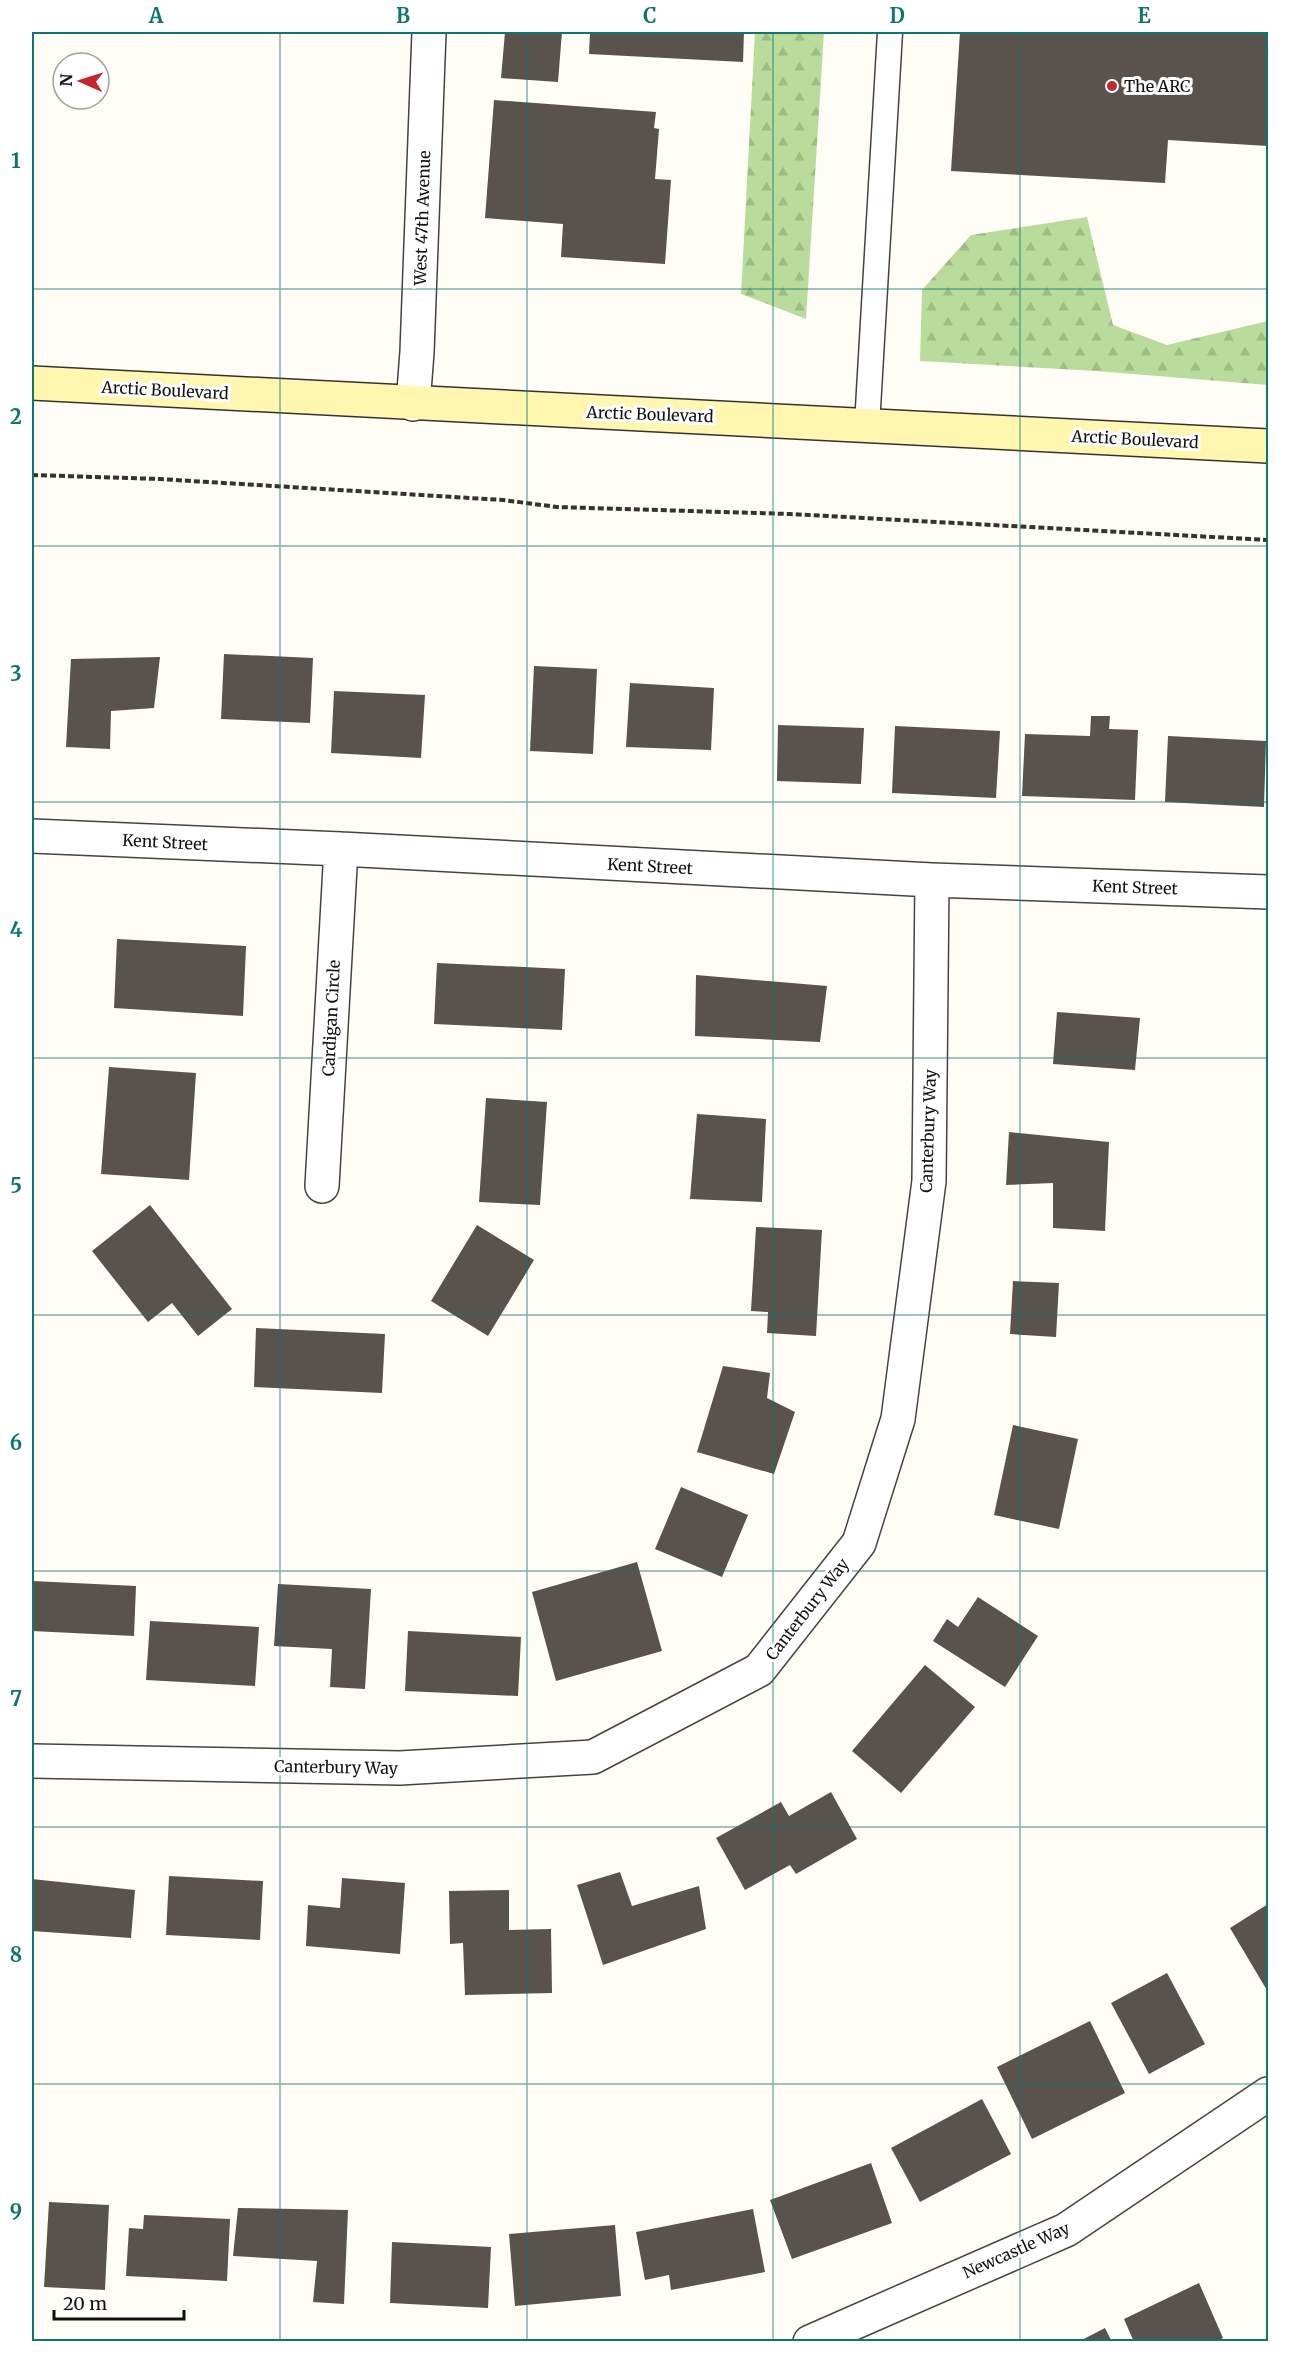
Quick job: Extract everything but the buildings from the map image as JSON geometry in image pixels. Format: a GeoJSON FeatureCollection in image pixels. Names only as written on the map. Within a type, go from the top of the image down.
{"type":"FeatureCollection","features":[{"type":"Feature","properties":{"kind":"main road","name":"Arctic Boulevard"},"geometry":{"type":"LineString","coordinates":[[32,383],[1269,446]]}},
{"type":"Feature","properties":{"kind":"street","name":"West 47th Avenue"},"geometry":{"type":"LineString","coordinates":[[413,404],[429,32]]}},
{"type":"Feature","properties":{"kind":"street","name":"Kent Street"},"geometry":{"type":"LineString","coordinates":[[32,836],[341,849],[932,880],[1269,892]]}},
{"type":"Feature","properties":{"kind":"street","name":"Cardigan Circle"},"geometry":{"type":"LineString","coordinates":[[322,1186],[341,849]]}},
{"type":"Feature","properties":{"kind":"street","name":"Canterbury Way"},"geometry":{"type":"LineString","coordinates":[[32,1761],[400,1768],[593,1757],[759,1670],[858,1543],[898,1419],[929,1181],[932,880]]}},
{"type":"Feature","properties":{"kind":"street","name":"Newcastle Way"},"geometry":{"type":"LineString","coordinates":[[810,2342],[1066,2230],[1269,2094]]}},
{"type":"Feature","properties":{"kind":"lane"},"geometry":{"type":"LineString","coordinates":[[867,425],[890,32]]}},
{"type":"Feature","properties":{"kind":"path"},"geometry":{"type":"LineString","coordinates":[[32,475],[171,480],[503,500],[557,507],[790,514],[1269,540]]}},
{"type":"Feature","properties":{"kind":"green space"},"geometry":{"type":"Polygon","coordinates":[[[755,32],[824,32],[806,319],[741,294],[755,32]]]}},
{"type":"Feature","properties":{"kind":"green space"},"geometry":{"type":"Polygon","coordinates":[[[1087,217],[1113,325],[1167,345],[1268,321],[1268,385],[1096,371],[920,361],[922,290],[971,235],[1087,217]]]}},
{"type":"Feature","properties":{"kind":"place","name":"The ARC"},"geometry":{"type":"Point","coordinates":[1112,86]}}]}
